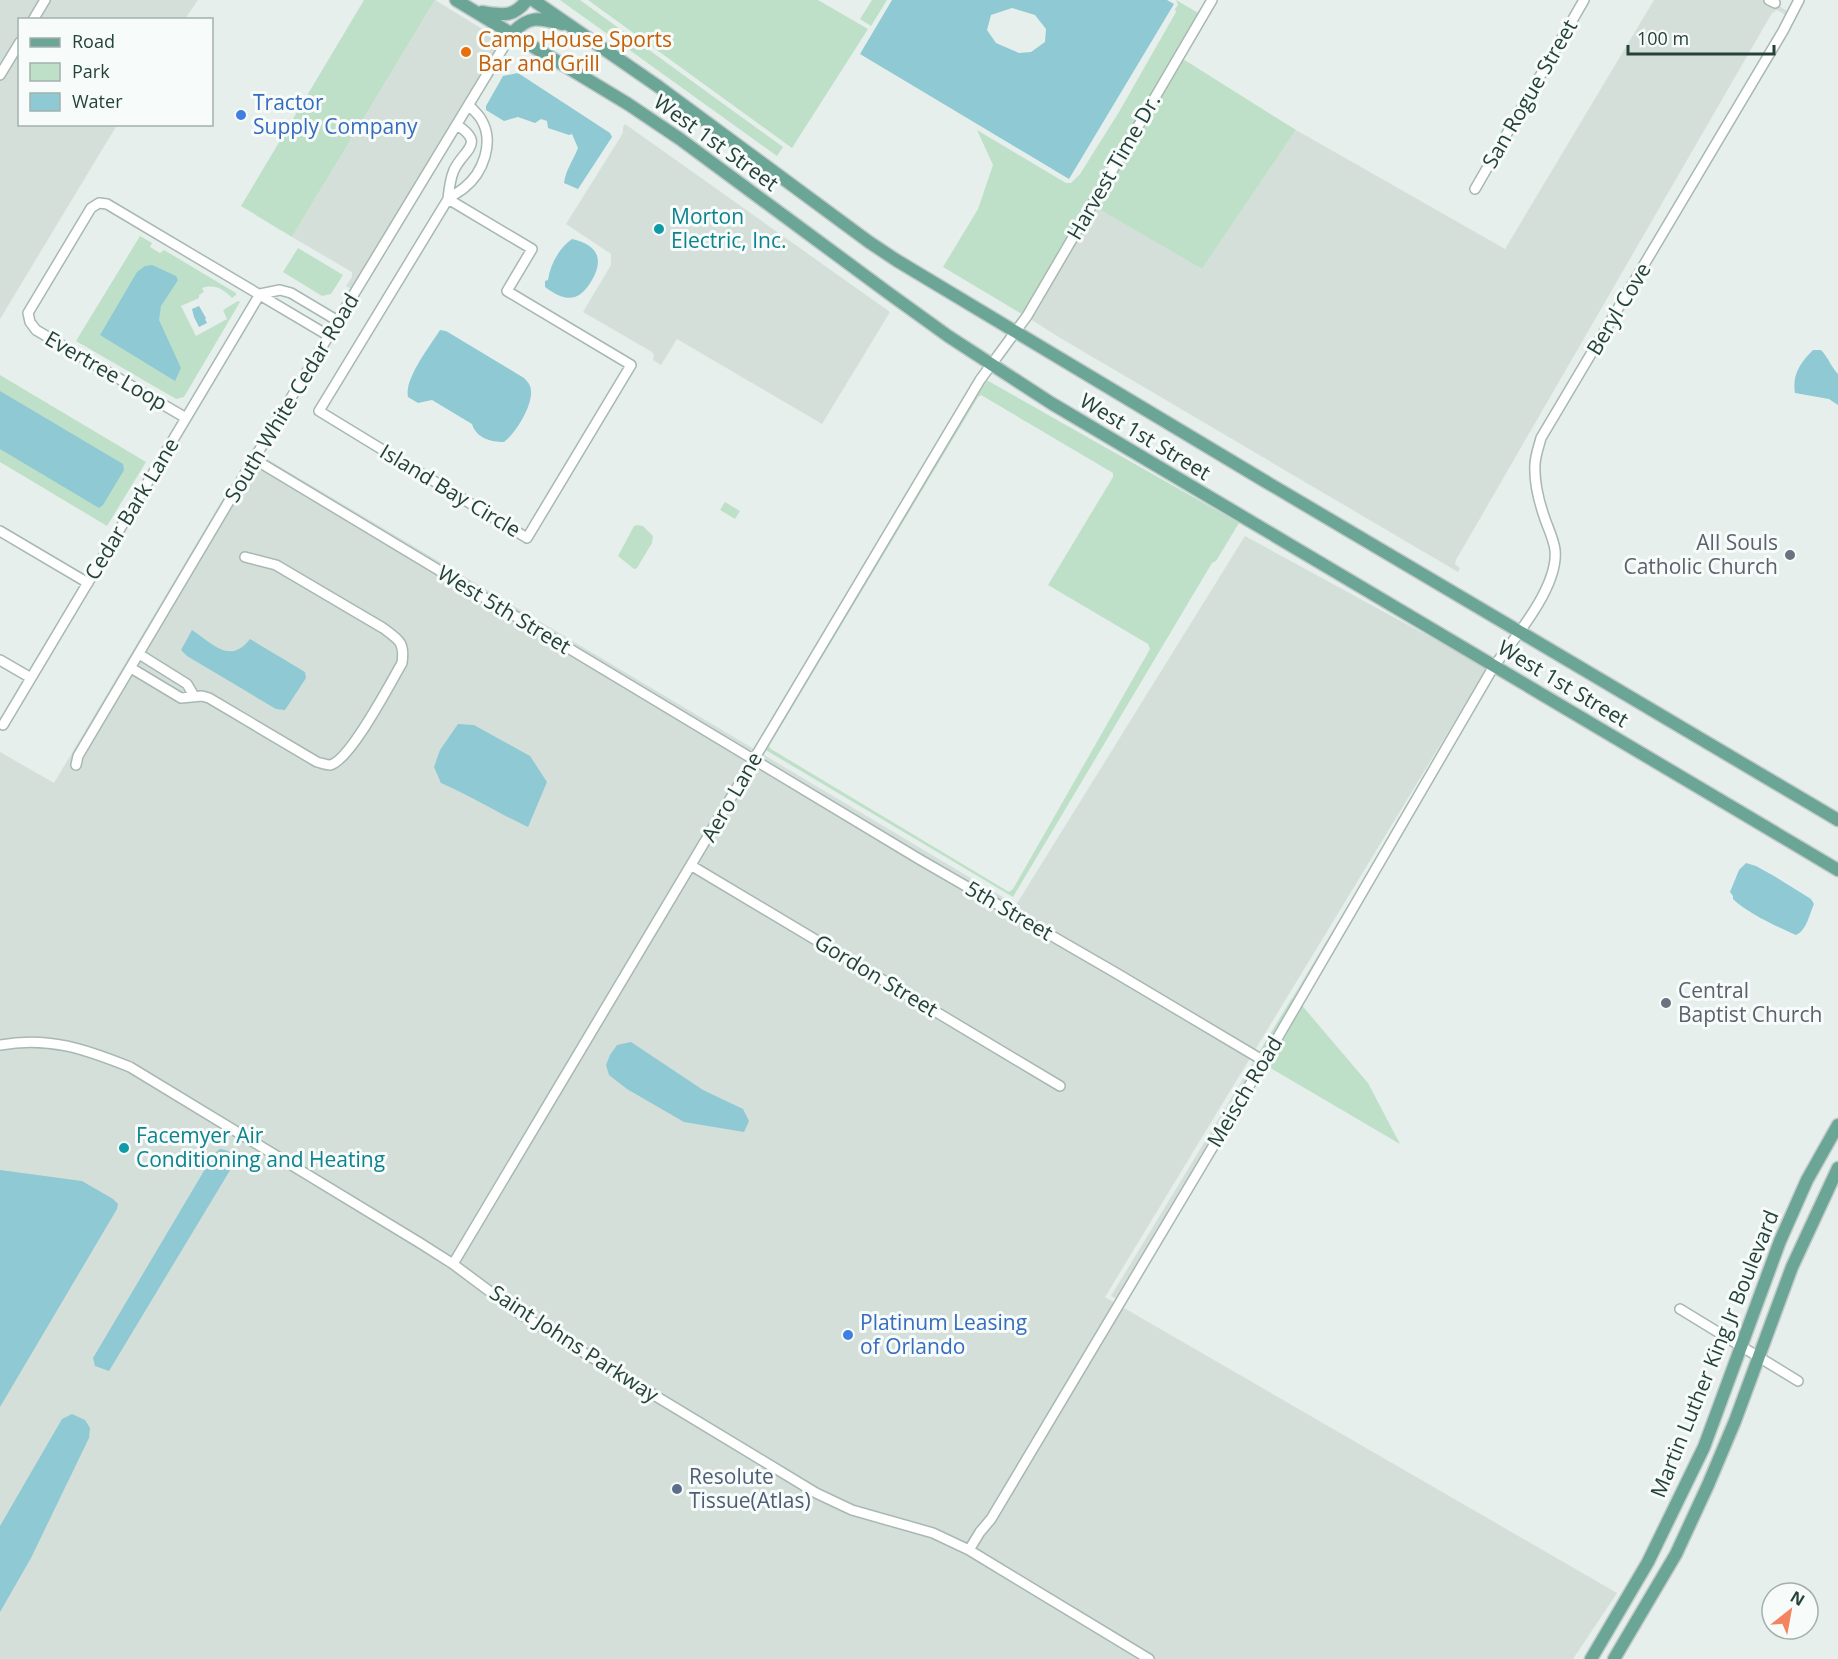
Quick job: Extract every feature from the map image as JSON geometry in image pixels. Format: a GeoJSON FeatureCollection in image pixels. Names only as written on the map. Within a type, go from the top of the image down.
{"type":"FeatureCollection","features":[{"type":"Feature","properties":{"kind":"main road","name":"West 1st Street"},"geometry":{"type":"LineString","coordinates":[[456,0],[628,104],[680,139],[887,292],[1051,404],[1838,870]]}},
{"type":"Feature","properties":{"kind":"main road"},"geometry":{"type":"LineString","coordinates":[[475,11],[505,15],[515,13],[527,0]]}},
{"type":"Feature","properties":{"kind":"main road","name":"West 1st Street"},"geometry":{"type":"LineString","coordinates":[[533,0],[659,87],[869,242],[1016,332],[1838,820]]}},
{"type":"Feature","properties":{"kind":"main road"},"geometry":{"type":"LineString","coordinates":[[512,33],[529,20],[541,19],[572,27]]}},
{"type":"Feature","properties":{"kind":"main road","name":"Martin Luther King Jr Boulevard"},"geometry":{"type":"LineString","coordinates":[[1596,1657],[1648,1563],[1704,1447],[1780,1241],[1807,1180],[1838,1125]]}},
{"type":"Feature","properties":{"kind":"main road","name":"Martin Luther King Jr Boulevard"},"geometry":{"type":"LineString","coordinates":[[1614,1659],[1676,1554],[1723,1449],[1792,1267],[1838,1168]]}},
{"type":"Feature","properties":{"kind":"street"},"geometry":{"type":"LineString","coordinates":[[34,18],[45,0]]}},
{"type":"Feature","properties":{"kind":"street","name":"Harvest Time Dr."},"geometry":{"type":"LineString","coordinates":[[1016,332],[1212,0]]}},
{"type":"Feature","properties":{"kind":"street","name":"San Rogue Street"},"geometry":{"type":"LineString","coordinates":[[1475,189],[1584,0]]}},
{"type":"Feature","properties":{"kind":"street","name":"Beryl Cove"},"geometry":{"type":"LineString","coordinates":[[1519,632],[1548,585],[1553,572],[1555,550],[1536,486],[1534,463],[1541,438],[1799,0]]}},
{"type":"Feature","properties":{"kind":"street","name":"South White Cedar Road"},"geometry":{"type":"LineString","coordinates":[[76,765],[78,756],[254,459],[512,33]]}},
{"type":"Feature","properties":{"kind":"street"},"geometry":{"type":"LineString","coordinates":[[0,75],[18,45]]}},
{"type":"Feature","properties":{"kind":"street","name":"Island Bay Circle"},"geometry":{"type":"LineString","coordinates":[[448,199],[464,189],[470,182],[486,153],[488,143],[486,131],[481,119],[469,105]]}},
{"type":"Feature","properties":{"kind":"street","name":"Island Bay Circle"},"geometry":{"type":"LineString","coordinates":[[448,199],[532,249],[507,291],[631,365],[527,538],[319,411],[448,199],[452,174],[472,144],[468,132],[457,125]]}},
{"type":"Feature","properties":{"kind":"street","name":"Evertree Loop"},"geometry":{"type":"LineString","coordinates":[[186,418],[36,330],[30,322],[28,313],[92,207],[99,203],[107,204],[329,336]]}},
{"type":"Feature","properties":{"kind":"street"},"geometry":{"type":"LineString","coordinates":[[260,294],[279,290],[291,293],[338,321]]}},
{"type":"Feature","properties":{"kind":"street","name":"Cedar Bark Lane"},"geometry":{"type":"LineString","coordinates":[[3,724],[260,294]]}},
{"type":"Feature","properties":{"kind":"street","name":"Aero Lane"},"geometry":{"type":"LineString","coordinates":[[453,1264],[980,380],[1016,332]]}},
{"type":"Feature","properties":{"kind":"street","name":"West 5th Street"},"geometry":{"type":"LineString","coordinates":[[254,459],[479,596],[755,759]]}},
{"type":"Feature","properties":{"kind":"street"},"geometry":{"type":"LineString","coordinates":[[0,531],[88,583]]}},
{"type":"Feature","properties":{"kind":"street"},"geometry":{"type":"LineString","coordinates":[[130,668],[181,698],[202,696],[208,698],[317,762],[331,765],[337,761],[357,740],[402,663],[404,650],[399,640],[383,628],[276,565],[245,556]]}},
{"type":"Feature","properties":{"kind":"street","name":"Meisch Road"},"geometry":{"type":"LineString","coordinates":[[969,1550],[991,1519],[1264,1061],[1494,666],[1519,632]]}},
{"type":"Feature","properties":{"kind":"street"},"geometry":{"type":"LineString","coordinates":[[139,654],[187,684],[194,696]]}},
{"type":"Feature","properties":{"kind":"street"},"geometry":{"type":"LineString","coordinates":[[0,660],[31,678]]}},
{"type":"Feature","properties":{"kind":"street"},"geometry":{"type":"LineString","coordinates":[[165,688],[172,675]]}},
{"type":"Feature","properties":{"kind":"street","name":"5th Street"},"geometry":{"type":"LineString","coordinates":[[755,759],[919,859],[1264,1061]]}},
{"type":"Feature","properties":{"kind":"street","name":"Gordon Street"},"geometry":{"type":"LineString","coordinates":[[692,866],[1060,1086]]}},
{"type":"Feature","properties":{"kind":"street","name":"Saint Johns Parkway"},"geometry":{"type":"LineString","coordinates":[[0,1045],[15,1042],[56,1043],[86,1050],[130,1066],[453,1264],[520,1314],[816,1493],[852,1510],[933,1533],[969,1550],[1149,1659]]}},
{"type":"Feature","properties":{"kind":"street"},"geometry":{"type":"LineString","coordinates":[[1680,1309],[1798,1381]]}},
{"type":"Feature","properties":{"kind":"shaded area"},"geometry":{"type":"Polygon","coordinates":[[[0,0],[198,0],[186,18],[18,18],[18,126],[116,126],[0,319],[0,0]]]}},
{"type":"Feature","properties":{"kind":"shaded area"},"geometry":{"type":"Polygon","coordinates":[[[435,0],[505,43],[357,292],[346,286],[352,277],[352,272],[292,237],[435,0]]]}},
{"type":"Feature","properties":{"kind":"shaded area"},"geometry":{"type":"Polygon","coordinates":[[[1654,0],[1769,0],[1794,15],[1792,19],[1777,10],[1772,13],[1456,560],[1455,564],[1460,568],[1458,572],[1027,317],[1094,205],[1202,269],[1296,130],[1505,249],[1654,0]]]}},
{"type":"Feature","properties":{"kind":"shaded area"},"geometry":{"type":"Polygon","coordinates":[[[625,124],[890,312],[822,424],[677,339],[661,365],[653,360],[652,352],[583,312],[611,265],[611,254],[566,224],[623,133],[625,124]]]}},
{"type":"Feature","properties":{"kind":"shaded area"},"geometry":{"type":"Polygon","coordinates":[[[252,450],[1016,905],[1245,536],[1487,668],[1105,1297],[1617,1593],[1573,1659],[0,1659],[0,752],[54,783],[252,450]]]}},
{"type":"Feature","properties":{"kind":"shaded area"},"geometry":{"type":"Polygon","coordinates":[[[1488,674],[1299,1002],[1292,998],[1488,674]]]}},
{"type":"Feature","properties":{"kind":"shaded area"},"geometry":{"type":"Polygon","coordinates":[[[1255,1059],[1263,1063],[1121,1301],[1111,1296],[1255,1059]]]}},
{"type":"Feature","properties":{"kind":"green space"},"geometry":{"type":"Polygon","coordinates":[[[364,0],[435,0],[292,237],[241,206],[364,0]]]}},
{"type":"Feature","properties":{"kind":"green space"},"geometry":{"type":"Polygon","coordinates":[[[560,0],[580,0],[783,147],[777,156],[560,0]]]}},
{"type":"Feature","properties":{"kind":"green space"},"geometry":{"type":"Polygon","coordinates":[[[588,0],[818,0],[868,29],[792,148],[588,0]]]}},
{"type":"Feature","properties":{"kind":"green space"},"geometry":{"type":"Polygon","coordinates":[[[872,0],[887,0],[871,26],[860,19],[872,0]]]}},
{"type":"Feature","properties":{"kind":"green space"},"geometry":{"type":"Polygon","coordinates":[[[1176,0],[1207,18],[1183,59],[1296,130],[1202,269],[1094,206],[1027,317],[943,267],[978,209],[993,165],[977,130],[1066,183],[1071,183],[1080,174],[1119,112],[1176,12],[1178,5],[1176,0]]]}},
{"type":"Feature","properties":{"kind":"green space"},"geometry":{"type":"Polygon","coordinates":[[[140,236],[152,243],[150,247],[160,253],[164,250],[236,293],[232,298],[218,288],[202,288],[204,292],[199,295],[199,298],[181,306],[196,336],[227,319],[223,310],[240,302],[184,397],[176,399],[76,341],[140,236]]]}},
{"type":"Feature","properties":{"kind":"green space"},"geometry":{"type":"Polygon","coordinates":[[[298,248],[343,275],[331,294],[322,296],[283,272],[298,248]]]}},
{"type":"Feature","properties":{"kind":"green space"},"geometry":{"type":"Polygon","coordinates":[[[0,375],[146,462],[107,526],[0,462],[0,375]]]}},
{"type":"Feature","properties":{"kind":"green space"},"geometry":{"type":"Polygon","coordinates":[[[983,378],[1239,523],[1216,561],[1212,563],[1013,897],[764,749],[983,378]],[[981,395],[978,397],[769,746],[771,749],[1009,892],[1013,889],[1150,649],[1148,644],[1048,585],[1113,477],[1113,473],[981,395]]]}},
{"type":"Feature","properties":{"kind":"green space"},"geometry":{"type":"Polygon","coordinates":[[[725,502],[740,511],[735,519],[720,510],[725,502]]]}},
{"type":"Feature","properties":{"kind":"green space"},"geometry":{"type":"Polygon","coordinates":[[[634,526],[643,526],[653,536],[652,543],[637,568],[634,569],[618,556],[634,526]]]}},
{"type":"Feature","properties":{"kind":"green space"},"geometry":{"type":"Polygon","coordinates":[[[1292,998],[1299,1002],[1368,1083],[1400,1144],[1255,1059],[1292,998]]]}},
{"type":"Feature","properties":{"kind":"water"},"geometry":{"type":"Polygon","coordinates":[[[892,0],[1167,0],[1174,4],[1069,179],[860,54],[892,0]],[[1012,8],[991,15],[987,30],[996,43],[1019,53],[1031,52],[1045,42],[1046,29],[1035,15],[1012,8]]]}},
{"type":"Feature","properties":{"kind":"water"},"geometry":{"type":"Polygon","coordinates":[[[518,73],[610,133],[612,137],[578,189],[564,183],[578,148],[572,134],[548,128],[547,121],[541,119],[535,123],[518,117],[504,121],[486,110],[503,76],[518,73]]]}},
{"type":"Feature","properties":{"kind":"water"},"geometry":{"type":"Polygon","coordinates":[[[572,239],[592,248],[596,253],[598,265],[587,288],[571,298],[552,292],[545,287],[545,281],[548,280],[559,252],[572,239]]]}},
{"type":"Feature","properties":{"kind":"water"},"geometry":{"type":"Polygon","coordinates":[[[152,265],[176,276],[178,280],[161,306],[159,320],[181,368],[175,381],[100,335],[137,272],[145,266],[152,265]]]}},
{"type":"Feature","properties":{"kind":"water"},"geometry":{"type":"Polygon","coordinates":[[[199,306],[207,323],[199,327],[192,309],[199,306]]]}},
{"type":"Feature","properties":{"kind":"water"},"geometry":{"type":"Polygon","coordinates":[[[440,330],[446,331],[524,378],[529,384],[531,392],[528,408],[519,424],[504,442],[480,436],[472,424],[432,400],[418,403],[408,397],[414,372],[440,330]]]}},
{"type":"Feature","properties":{"kind":"water"},"geometry":{"type":"Polygon","coordinates":[[[1813,350],[1821,350],[1838,374],[1838,405],[1829,399],[1795,393],[1798,370],[1813,350]]]}},
{"type":"Feature","properties":{"kind":"water"},"geometry":{"type":"Polygon","coordinates":[[[0,391],[123,464],[124,470],[103,505],[99,508],[0,449],[0,391]]]}},
{"type":"Feature","properties":{"kind":"water"},"geometry":{"type":"Polygon","coordinates":[[[192,630],[221,650],[235,651],[243,647],[250,639],[305,672],[306,678],[285,710],[276,709],[187,656],[181,650],[192,630]]]}},
{"type":"Feature","properties":{"kind":"water"},"geometry":{"type":"Polygon","coordinates":[[[458,724],[474,725],[530,756],[547,782],[528,827],[441,783],[434,767],[440,750],[458,724]]]}},
{"type":"Feature","properties":{"kind":"water"},"geometry":{"type":"Polygon","coordinates":[[[1746,863],[1756,866],[1811,899],[1814,904],[1800,933],[1796,935],[1772,924],[1733,899],[1730,892],[1739,870],[1746,863]]]}},
{"type":"Feature","properties":{"kind":"water"},"geometry":{"type":"Polygon","coordinates":[[[631,1042],[703,1090],[743,1109],[749,1121],[744,1132],[684,1122],[627,1089],[609,1075],[606,1065],[610,1055],[617,1045],[631,1042]]]}},
{"type":"Feature","properties":{"kind":"water"},"geometry":{"type":"Polygon","coordinates":[[[220,1149],[230,1152],[235,1162],[109,1371],[95,1366],[93,1358],[214,1154],[220,1149]]]}},
{"type":"Feature","properties":{"kind":"water"},"geometry":{"type":"Polygon","coordinates":[[[0,1170],[82,1181],[118,1204],[0,1407],[0,1170]]]}},
{"type":"Feature","properties":{"kind":"water"},"geometry":{"type":"Polygon","coordinates":[[[72,1414],[85,1420],[90,1428],[89,1438],[31,1558],[0,1612],[0,1526],[62,1419],[72,1414]]]}},
{"type":"Feature","properties":{"kind":"place","name":"Camp House Sports Bar and Grill"},"geometry":{"type":"Point","coordinates":[466,52]}},
{"type":"Feature","properties":{"kind":"place","name":"Tractor Supply Company"},"geometry":{"type":"Point","coordinates":[241,115]}},
{"type":"Feature","properties":{"kind":"place","name":"Morton Electric, Inc."},"geometry":{"type":"Point","coordinates":[659,229]}},
{"type":"Feature","properties":{"kind":"place","name":"All Souls Catholic Church"},"geometry":{"type":"Point","coordinates":[1790,555]}},
{"type":"Feature","properties":{"kind":"place","name":"Central Baptist Church"},"geometry":{"type":"Point","coordinates":[1666,1003]}},
{"type":"Feature","properties":{"kind":"place","name":"Facemyer Air Conditioning and Heating"},"geometry":{"type":"Point","coordinates":[124,1148]}},
{"type":"Feature","properties":{"kind":"place","name":"Platinum Leasing of Orlando"},"geometry":{"type":"Point","coordinates":[848,1335]}},
{"type":"Feature","properties":{"kind":"place","name":"Resolute Tissue(Atlas)"},"geometry":{"type":"Point","coordinates":[677,1489]}}]}
